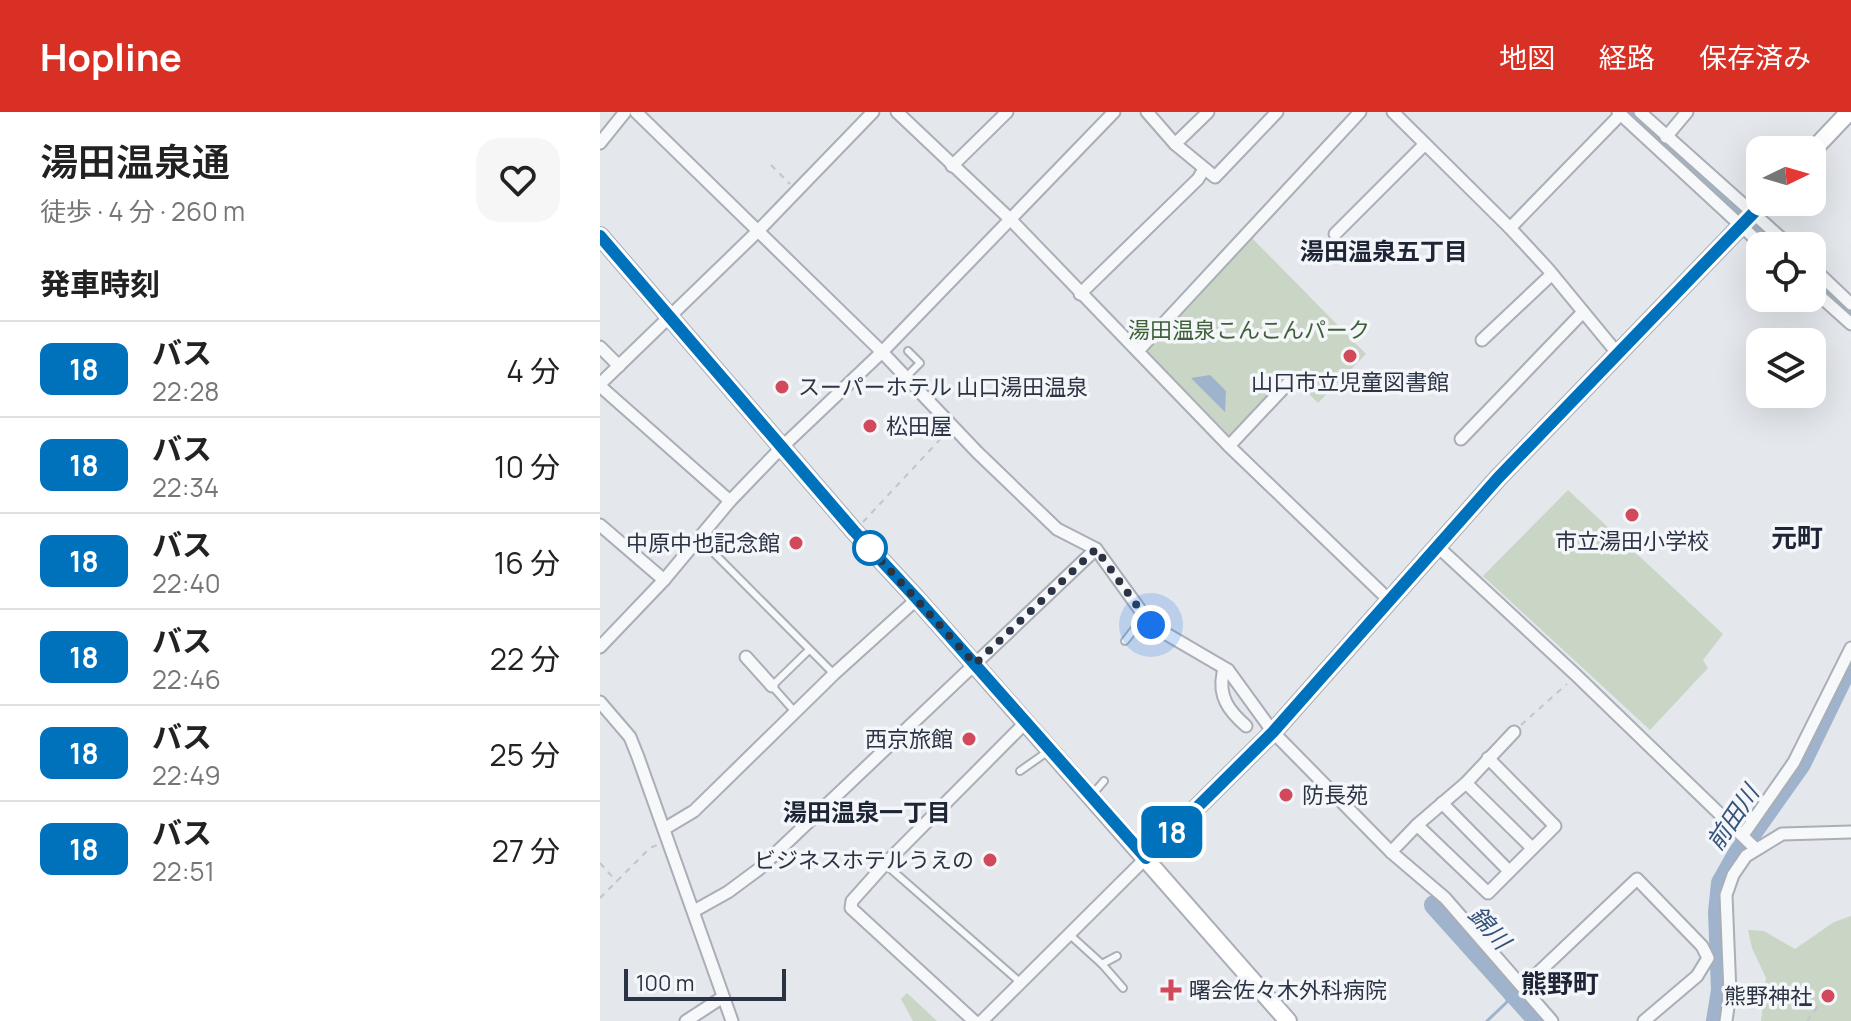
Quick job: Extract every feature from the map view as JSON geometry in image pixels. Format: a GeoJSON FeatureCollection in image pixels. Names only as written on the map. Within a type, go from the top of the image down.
{"type":"FeatureCollection","features":[{"type":"Feature","properties":{"kind":"main road"},"geometry":{"type":"LineString","coordinates":[[1826,136],[1849,112]]}},
{"type":"Feature","properties":{"kind":"main road"},"geometry":{"type":"LineString","coordinates":[[1146,858],[1273,732],[1436,545],[1750,216]]}},
{"type":"Feature","properties":{"kind":"main road"},"geometry":{"type":"LineString","coordinates":[[600,236],[854,531],[1288,1021]]}},
{"type":"Feature","properties":{"kind":"street"},"geometry":{"type":"LineString","coordinates":[[600,143],[625,112]]}},
{"type":"Feature","properties":{"kind":"street"},"geometry":{"type":"LineString","coordinates":[[636,112],[882,352],[977,452],[1057,529],[1096,549],[1151,625],[1228,670],[1273,732],[1391,852],[1445,898],[1552,1021]]}},
{"type":"Feature","properties":{"kind":"street"},"geometry":{"type":"LineString","coordinates":[[730,501],[600,385],[757,232],[873,112]]}},
{"type":"Feature","properties":{"kind":"street"},"geometry":{"type":"LineString","coordinates":[[897,112],[1010,219],[1229,446],[1389,600]]}},
{"type":"Feature","properties":{"kind":"street"},"geometry":{"type":"LineString","coordinates":[[952,166],[1007,112]]}},
{"type":"Feature","properties":{"kind":"street"},"geometry":{"type":"LineString","coordinates":[[600,647],[664,580],[730,501],[882,352],[1114,112]]}},
{"type":"Feature","properties":{"kind":"street"},"geometry":{"type":"LineString","coordinates":[[1147,112],[1175,144],[1215,177],[1277,112]]}},
{"type":"Feature","properties":{"kind":"street"},"geometry":{"type":"LineString","coordinates":[[1175,144],[1208,112]]}},
{"type":"Feature","properties":{"kind":"street"},"geometry":{"type":"LineString","coordinates":[[1138,351],[1360,112]]}},
{"type":"Feature","properties":{"kind":"street"},"geometry":{"type":"LineString","coordinates":[[1393,112],[1510,228],[1618,354]]}},
{"type":"Feature","properties":{"kind":"street"},"geometry":{"type":"LineString","coordinates":[[1640,112],[1666,137],[1746,197]]}},
{"type":"Feature","properties":{"kind":"street"},"geometry":{"type":"LineString","coordinates":[[1666,137],[1687,112]]}},
{"type":"Feature","properties":{"kind":"street"},"geometry":{"type":"LineString","coordinates":[[1510,228],[1619,113],[1747,232]]}},
{"type":"Feature","properties":{"kind":"street"},"geometry":{"type":"LineString","coordinates":[[1335,234],[1425,144]]}},
{"type":"Feature","properties":{"kind":"street"},"geometry":{"type":"LineString","coordinates":[[1080,294],[1198,179],[1204,169]]}},
{"type":"Feature","properties":{"kind":"street"},"geometry":{"type":"LineString","coordinates":[[1766,216],[1779,232]]}},
{"type":"Feature","properties":{"kind":"street"},"geometry":{"type":"LineString","coordinates":[[1482,340],[1552,274]]}},
{"type":"Feature","properties":{"kind":"street"},"geometry":{"type":"LineString","coordinates":[[1826,280],[1851,304]]}},
{"type":"Feature","properties":{"kind":"street"},"geometry":{"type":"LineString","coordinates":[[1826,302],[1851,324]]}},
{"type":"Feature","properties":{"kind":"street"},"geometry":{"type":"LineString","coordinates":[[1461,439],[1583,312]]}},
{"type":"Feature","properties":{"kind":"street"},"geometry":{"type":"LineString","coordinates":[[600,347],[619,366]]}},
{"type":"Feature","properties":{"kind":"street"},"geometry":{"type":"LineString","coordinates":[[1229,446],[1293,378]]}},
{"type":"Feature","properties":{"kind":"street"},"geometry":{"type":"LineString","coordinates":[[600,525],[664,580]]}},
{"type":"Feature","properties":{"kind":"street"},"geometry":{"type":"LineString","coordinates":[[1436,545],[1756,849]]}},
{"type":"Feature","properties":{"kind":"street"},"geometry":{"type":"LineString","coordinates":[[694,911],[728,892],[759,869],[1096,549]]}},
{"type":"Feature","properties":{"kind":"street"},"geometry":{"type":"LineString","coordinates":[[666,834],[917,599]]}},
{"type":"Feature","properties":{"kind":"street"},"geometry":{"type":"LineString","coordinates":[[1743,835],[1785,778],[1851,648]]}},
{"type":"Feature","properties":{"kind":"street"},"geometry":{"type":"LineString","coordinates":[[746,657],[772,686]]}},
{"type":"Feature","properties":{"kind":"street"},"geometry":{"type":"LineString","coordinates":[[1228,670],[1223,673],[1221,684],[1224,702],[1246,726]]}},
{"type":"Feature","properties":{"kind":"street"},"geometry":{"type":"LineString","coordinates":[[600,702],[630,737],[732,1021]]}},
{"type":"Feature","properties":{"kind":"street"},"geometry":{"type":"LineString","coordinates":[[1026,722],[885,864],[852,901],[851,908],[981,1021],[1146,858]]}},
{"type":"Feature","properties":{"kind":"street"},"geometry":{"type":"LineString","coordinates":[[1391,852],[1466,783],[1514,732]]}},
{"type":"Feature","properties":{"kind":"street"},"geometry":{"type":"LineString","coordinates":[[1417,825],[1488,893],[1555,826],[1488,758]]}},
{"type":"Feature","properties":{"kind":"street"},"geometry":{"type":"LineString","coordinates":[[1466,783],[1532,848]]}},
{"type":"Feature","properties":{"kind":"street"},"geometry":{"type":"LineString","coordinates":[[1442,803],[1509,871]]}},
{"type":"Feature","properties":{"kind":"street"},"geometry":{"type":"LineString","coordinates":[[1726,1021],[1730,993],[1726,895],[1740,865],[1746,856],[1782,834],[1851,832]]}},
{"type":"Feature","properties":{"kind":"street"},"geometry":{"type":"LineString","coordinates":[[1523,987],[1637,879],[1702,946],[1708,958],[1697,976],[1644,1021]]}},
{"type":"Feature","properties":{"kind":"street"},"geometry":{"type":"LineString","coordinates":[[686,1021],[723,997]]}},
{"type":"Feature","properties":{"kind":"lane"},"geometry":{"type":"LineString","coordinates":[[906,377],[920,363],[908,351]]}},
{"type":"Feature","properties":{"kind":"lane"},"geometry":{"type":"LineString","coordinates":[[699,538],[834,674]]}},
{"type":"Feature","properties":{"kind":"lane"},"geometry":{"type":"LineString","coordinates":[[1125,641],[1144,617]]}},
{"type":"Feature","properties":{"kind":"lane"},"geometry":{"type":"LineString","coordinates":[[795,712],[772,686],[809,650]]}},
{"type":"Feature","properties":{"kind":"lane"},"geometry":{"type":"LineString","coordinates":[[1020,771],[1050,750]]}},
{"type":"Feature","properties":{"kind":"lane"},"geometry":{"type":"LineString","coordinates":[[1091,796],[1104,781]]}},
{"type":"Feature","properties":{"kind":"lane"},"geometry":{"type":"LineString","coordinates":[[885,864],[1021,983]]}},
{"type":"Feature","properties":{"kind":"lane"},"geometry":{"type":"LineString","coordinates":[[1070,935],[1123,988]]}},
{"type":"Feature","properties":{"kind":"lane"},"geometry":{"type":"LineString","coordinates":[[1102,964],[1117,956]]}},
{"type":"Feature","properties":{"kind":"path"},"geometry":{"type":"LineString","coordinates":[[771,165],[797,191]]}},
{"type":"Feature","properties":{"kind":"path"},"geometry":{"type":"LineString","coordinates":[[854,531],[953,426]]}},
{"type":"Feature","properties":{"kind":"path"},"geometry":{"type":"LineString","coordinates":[[1514,732],[1576,675]]}},
{"type":"Feature","properties":{"kind":"path"},"geometry":{"type":"LineString","coordinates":[[600,898],[666,834]]}},
{"type":"Feature","properties":{"kind":"path"},"geometry":{"type":"LineString","coordinates":[[600,863],[617,882]]}},
{"type":"Feature","properties":{"kind":"path"},"geometry":{"type":"LineString","coordinates":[[1807,1021],[1820,1003]]}},
{"type":"Feature","properties":{"kind":"green space","name":"湯田温泉こんこんパーク"},"geometry":{"type":"Polygon","coordinates":[[[1249,235],[1366,354],[1318,403],[1294,379],[1232,438],[1145,349],[1249,235]]]}},
{"type":"Feature","properties":{"kind":"green space"},"geometry":{"type":"Polygon","coordinates":[[[1568,490],[1723,634],[1703,660],[1708,668],[1650,730],[1483,576],[1568,490]]]}},
{"type":"Feature","properties":{"kind":"green space"},"geometry":{"type":"Polygon","coordinates":[[[1851,916],[1851,1021],[1761,1021],[1766,978],[1752,948],[1748,930],[1764,931],[1795,949],[1834,922],[1851,916]]]}},
{"type":"Feature","properties":{"kind":"green space"},"geometry":{"type":"Polygon","coordinates":[[[907,993],[937,1021],[913,1021],[901,999],[907,993]]]}},
{"type":"Feature","properties":{"kind":"water"},"geometry":{"type":"Polygon","coordinates":[[[1625,112],[1636,112],[1738,205],[1732,211],[1625,112]]]}},
{"type":"Feature","properties":{"kind":"water"},"geometry":{"type":"Polygon","coordinates":[[[1210,375],[1226,391],[1225,412],[1191,378],[1210,375]]]}},
{"type":"Feature","properties":{"kind":"waterway","name":"前田川"},"geometry":{"type":"LineString","coordinates":[[1715,190],[1762,232]]}},
{"type":"Feature","properties":{"kind":"waterway","name":"前田川"},"geometry":{"type":"LineString","coordinates":[[1826,290],[1851,312]]}},
{"type":"Feature","properties":{"kind":"waterway","name":"前田川"},"geometry":{"type":"LineString","coordinates":[[1716,1021],[1721,990],[1718,912],[1721,883],[1738,853],[1801,764],[1849,665]]}},
{"type":"Feature","properties":{"kind":"waterway","name":"錦川"},"geometry":{"type":"LineString","coordinates":[[1434,905],[1538,1021]]}},
{"type":"Feature","properties":{"kind":"waterway"},"geometry":{"type":"LineString","coordinates":[[1487,1021],[1507,1002],[1506,983]]}},
{"type":"Feature","properties":{"kind":"bus line","name":"18"},"geometry":{"type":"LineString","coordinates":[[600,236],[854,531],[1146,858],[1273,732],[1498,478],[1751,216]]}},
{"type":"Feature","properties":{"kind":"place","name":"山口市立児童図書館"},"geometry":{"type":"Point","coordinates":[1350,356]}},
{"type":"Feature","properties":{"kind":"place","name":"スーパーホテル 山口湯田温泉"},"geometry":{"type":"Point","coordinates":[782,387]}},
{"type":"Feature","properties":{"kind":"place","name":"松田屋"},"geometry":{"type":"Point","coordinates":[870,426]}},
{"type":"Feature","properties":{"kind":"place","name":"市立湯田小学校"},"geometry":{"type":"Point","coordinates":[1632,515]}},
{"type":"Feature","properties":{"kind":"place","name":"中原中也記念館"},"geometry":{"type":"Point","coordinates":[796,543]}},
{"type":"Feature","properties":{"kind":"place","name":"西京旅館"},"geometry":{"type":"Point","coordinates":[969,739]}},
{"type":"Feature","properties":{"kind":"place","name":"防長苑"},"geometry":{"type":"Point","coordinates":[1286,795]}},
{"type":"Feature","properties":{"kind":"place","name":"ビジネスホテルうえの"},"geometry":{"type":"Point","coordinates":[990,860]}},
{"type":"Feature","properties":{"kind":"place","name":"曙会佐々木外科病院"},"geometry":{"type":"Point","coordinates":[1171,990]}},
{"type":"Feature","properties":{"kind":"place","name":"熊野神社"},"geometry":{"type":"Point","coordinates":[1828,996]}},
{"type":"Feature","properties":{"kind":"district","name":"湯田温泉五丁目"},"geometry":{"type":"Point","coordinates":[1384,252]}},
{"type":"Feature","properties":{"kind":"district","name":"元町"},"geometry":{"type":"Point","coordinates":[1797,538]}},
{"type":"Feature","properties":{"kind":"district","name":"湯田温泉一丁目"},"geometry":{"type":"Point","coordinates":[867,813]}},
{"type":"Feature","properties":{"kind":"district","name":"熊野町"},"geometry":{"type":"Point","coordinates":[1560,984]}},
{"type":"Feature","properties":{"kind":"route"},"geometry":{"type":"LineString","coordinates":[[870,548],[866,544],[975,664],[1096,549],[1151,625]]}}]}
